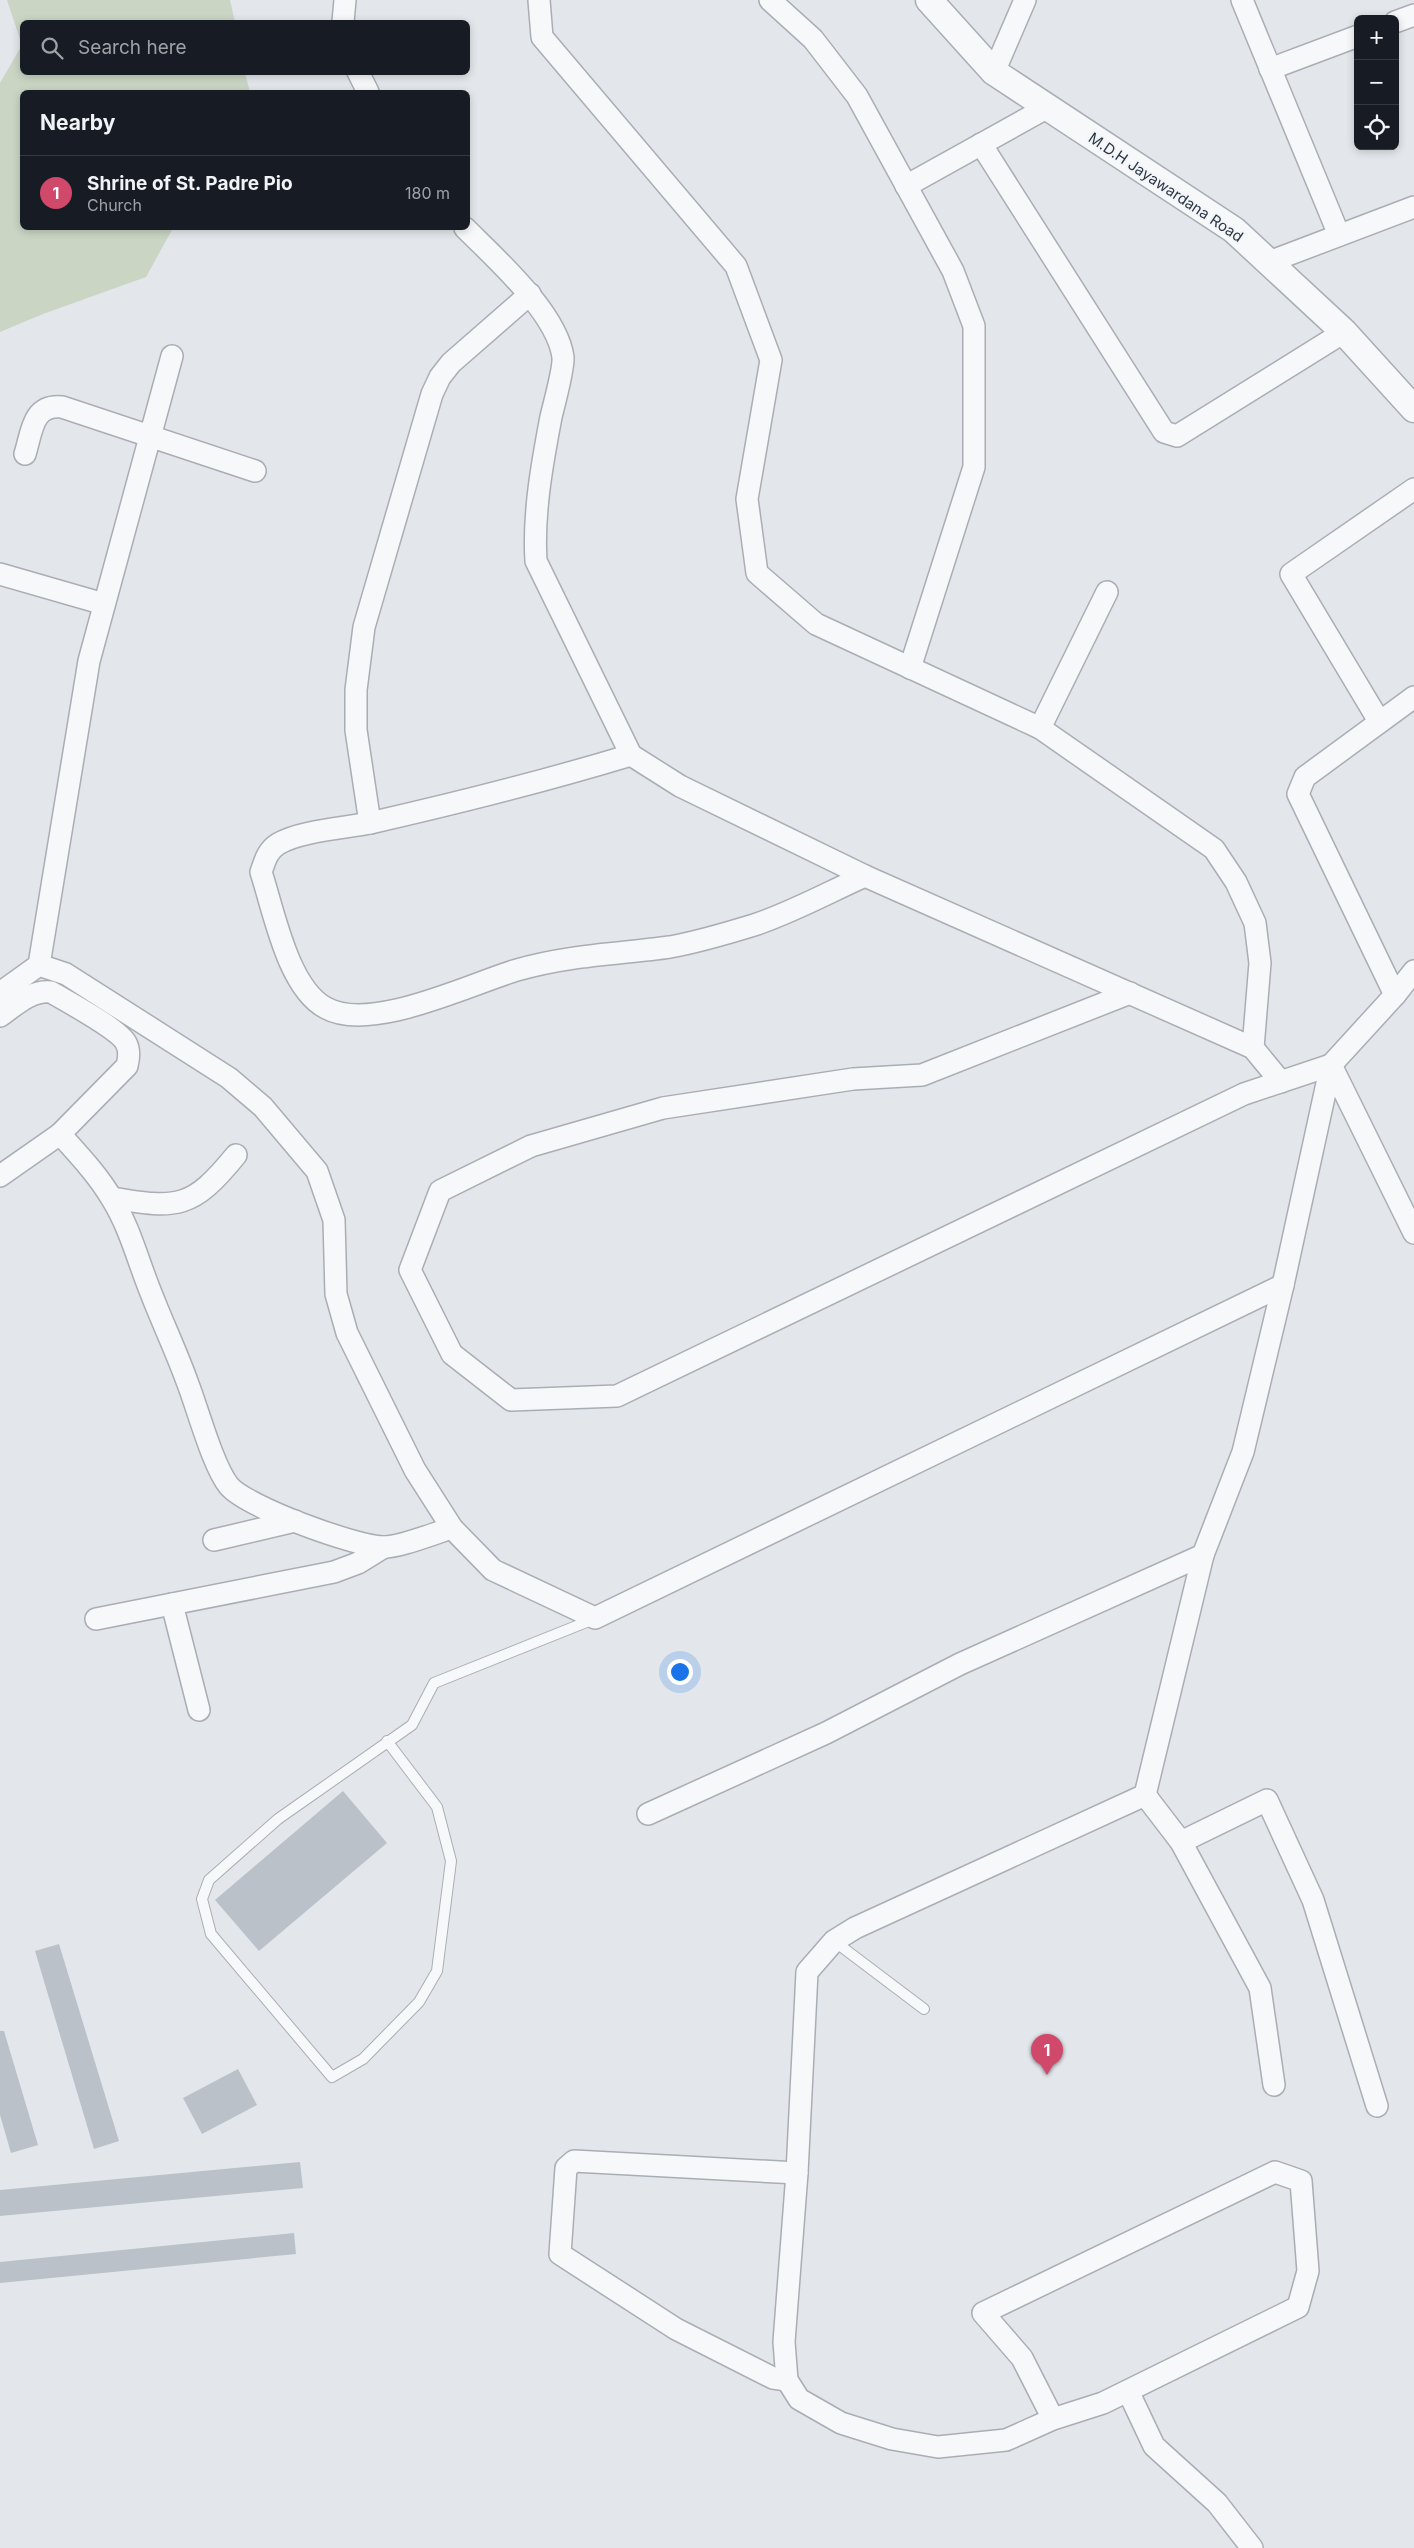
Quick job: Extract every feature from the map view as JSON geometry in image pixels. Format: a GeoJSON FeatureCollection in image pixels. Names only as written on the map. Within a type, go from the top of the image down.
{"type":"FeatureCollection","features":[{"type":"Feature","properties":{"kind":"street"},"geometry":{"type":"LineString","coordinates":[[343,20],[345,0]]}},
{"type":"Feature","properties":{"kind":"street"},"geometry":{"type":"LineString","coordinates":[[539,0],[542,37],[736,266],[771,360],[747,499],[757,573],[816,624],[1040,728],[1214,849],[1230,874],[1254,923],[1259,955],[1253,1048]]}},
{"type":"Feature","properties":{"kind":"street"},"geometry":{"type":"LineString","coordinates":[[770,0],[813,38],[857,96],[953,271],[974,326],[974,467],[910,668]]}},
{"type":"Feature","properties":{"kind":"street","name":"M.D.H Jayawardana Road"},"geometry":{"type":"LineString","coordinates":[[929,0],[994,72],[1234,230],[1344,332],[1412,401]]}},
{"type":"Feature","properties":{"kind":"street"},"geometry":{"type":"LineString","coordinates":[[994,72],[1025,0]]}},
{"type":"Feature","properties":{"kind":"street"},"geometry":{"type":"LineString","coordinates":[[1242,0],[1339,235]]}},
{"type":"Feature","properties":{"kind":"street"},"geometry":{"type":"LineString","coordinates":[[1399,21],[1414,15]]}},
{"type":"Feature","properties":{"kind":"street"},"geometry":{"type":"LineString","coordinates":[[1270,69],[1354,38]]}},
{"type":"Feature","properties":{"kind":"street"},"geometry":{"type":"LineString","coordinates":[[360,75],[367,90]]}},
{"type":"Feature","properties":{"kind":"street"},"geometry":{"type":"LineString","coordinates":[[906,186],[1048,106]]}},
{"type":"Feature","properties":{"kind":"street"},"geometry":{"type":"LineString","coordinates":[[981,144],[1164,432],[1177,436],[1344,332]]}},
{"type":"Feature","properties":{"kind":"street"},"geometry":{"type":"LineString","coordinates":[[1269,262],[1414,206]]}},
{"type":"Feature","properties":{"kind":"street"},"geometry":{"type":"LineString","coordinates":[[468,230],[530,294],[551,327],[563,358],[546,444],[534,538],[536,562],[631,755],[680,786],[865,876],[1253,1048],[1281,1082]]}},
{"type":"Feature","properties":{"kind":"street"},"geometry":{"type":"LineString","coordinates":[[370,823],[356,730],[360,656],[364,627],[432,394],[440,377],[451,363],[530,294]]}},
{"type":"Feature","properties":{"kind":"street"},"geometry":{"type":"LineString","coordinates":[[0,993],[39,965],[89,661],[172,356]]}},
{"type":"Feature","properties":{"kind":"street"},"geometry":{"type":"LineString","coordinates":[[24,454],[38,414],[51,406],[62,407],[150,438],[255,471]]}},
{"type":"Feature","properties":{"kind":"street"},"geometry":{"type":"LineString","coordinates":[[1379,721],[1291,574],[1414,489]]}},
{"type":"Feature","properties":{"kind":"street"},"geometry":{"type":"LineString","coordinates":[[0,574],[104,604]]}},
{"type":"Feature","properties":{"kind":"street"},"geometry":{"type":"LineString","coordinates":[[1040,728],[1107,592]]}},
{"type":"Feature","properties":{"kind":"street"},"geometry":{"type":"LineString","coordinates":[[1395,995],[1298,794],[1305,777],[1414,697]]}},
{"type":"Feature","properties":{"kind":"street"},"geometry":{"type":"LineString","coordinates":[[631,755],[563,776],[370,823],[290,838],[277,845],[266,855],[261,872],[295,977],[310,998],[327,1009],[352,1016],[395,1011],[528,968],[574,957],[672,946],[756,924],[865,876]]}},
{"type":"Feature","properties":{"kind":"street"},"geometry":{"type":"LineString","coordinates":[[39,965],[66,974],[229,1078],[263,1107],[317,1171],[334,1220],[336,1294],[347,1333],[415,1470],[452,1528],[493,1570],[595,1618],[1283,1285]]}},
{"type":"Feature","properties":{"kind":"street"},"geometry":{"type":"LineString","coordinates":[[1130,993],[922,1075],[853,1079],[664,1108],[531,1146],[440,1191],[410,1270],[452,1354],[511,1400],[617,1396],[1244,1094],[1331,1065],[1395,995],[1414,971]]}},
{"type":"Feature","properties":{"kind":"street"},"geometry":{"type":"LineString","coordinates":[[0,1016],[33,994],[42,991],[51,992],[116,1032],[126,1042],[129,1056],[127,1066],[60,1134],[0,1176]]}},
{"type":"Feature","properties":{"kind":"street"},"geometry":{"type":"LineString","coordinates":[[1331,1065],[1414,1233]]}},
{"type":"Feature","properties":{"kind":"street"},"geometry":{"type":"LineString","coordinates":[[1145,1795],[1203,1555],[1243,1452],[1283,1285],[1331,1065]]}},
{"type":"Feature","properties":{"kind":"street"},"geometry":{"type":"LineString","coordinates":[[60,1134],[91,1169],[112,1198],[128,1228],[150,1292],[180,1361],[218,1467],[230,1486],[245,1498],[295,1521],[361,1544],[384,1547]]}},
{"type":"Feature","properties":{"kind":"street"},"geometry":{"type":"LineString","coordinates":[[112,1198],[157,1206],[177,1203],[194,1196],[215,1181],[236,1155]]}},
{"type":"Feature","properties":{"kind":"street"},"geometry":{"type":"LineString","coordinates":[[214,1540],[295,1521]]}},
{"type":"Feature","properties":{"kind":"street"},"geometry":{"type":"LineString","coordinates":[[96,1619],[334,1572],[358,1563],[384,1547],[452,1528]]}},
{"type":"Feature","properties":{"kind":"street"},"geometry":{"type":"LineString","coordinates":[[648,1814],[826,1732],[960,1664],[1203,1555]]}},
{"type":"Feature","properties":{"kind":"street"},"geometry":{"type":"LineString","coordinates":[[172,1604],[199,1710]]}},
{"type":"Feature","properties":{"kind":"street"},"geometry":{"type":"LineString","coordinates":[[1145,1795],[1181,1842],[1260,1988],[1274,2085]]}},
{"type":"Feature","properties":{"kind":"street"},"geometry":{"type":"LineString","coordinates":[[1053,2419],[1022,2358],[984,2313],[1275,2172],[1301,2181],[1308,2271],[1298,2307],[1103,2403],[1053,2419],[1006,2440],[938,2448],[892,2439],[841,2424],[799,2399],[787,2380],[784,2342],[797,2172],[807,1972],[834,1941],[855,1928],[1145,1795]]}},
{"type":"Feature","properties":{"kind":"street"},"geometry":{"type":"LineString","coordinates":[[1181,1842],[1268,1800],[1313,1900],[1377,2106]]}},
{"type":"Feature","properties":{"kind":"street"},"geometry":{"type":"LineString","coordinates":[[787,2380],[773,2378],[676,2329],[560,2254],[566,2168],[574,2161],[797,2172]]}},
{"type":"Feature","properties":{"kind":"street"},"geometry":{"type":"LineString","coordinates":[[1128,2391],[1154,2446],[1217,2504],[1252,2548]]}},
{"type":"Feature","properties":{"kind":"lane"},"geometry":{"type":"LineString","coordinates":[[387,1741],[437,1807],[451,1861],[437,1970],[419,2002],[363,2059],[332,2077],[211,1934],[202,1899],[209,1880],[278,1819],[387,1741],[412,1725],[434,1683],[595,1618]]}},
{"type":"Feature","properties":{"kind":"lane"},"geometry":{"type":"LineString","coordinates":[[834,1941],[924,2009]]}},
{"type":"Feature","properties":{"kind":"green space"},"geometry":{"type":"Polygon","coordinates":[[[7,0],[230,0],[235,20],[20,20],[20,39],[7,0]]]}},
{"type":"Feature","properties":{"kind":"green space"},"geometry":{"type":"Polygon","coordinates":[[[20,48],[20,75],[246,75],[249,90],[20,90],[20,230],[172,230],[146,277],[43,314],[0,332],[0,83],[20,48]]]}},
{"type":"Feature","properties":{"kind":"building"},"geometry":{"type":"Polygon","coordinates":[[[343,1791],[387,1843],[259,1951],[215,1900],[343,1791]]]}},
{"type":"Feature","properties":{"kind":"building"},"geometry":{"type":"Polygon","coordinates":[[[59,1944],[119,2141],[94,2149],[35,1951],[59,1944]]]}},
{"type":"Feature","properties":{"kind":"building"},"geometry":{"type":"Polygon","coordinates":[[[0,2031],[4,2031],[38,2145],[11,2153],[0,2115],[0,2031]]]}},
{"type":"Feature","properties":{"kind":"building"},"geometry":{"type":"Polygon","coordinates":[[[238,2069],[257,2105],[202,2134],[183,2098],[238,2069]]]}},
{"type":"Feature","properties":{"kind":"building"},"geometry":{"type":"Polygon","coordinates":[[[300,2162],[303,2188],[0,2216],[0,2190],[300,2162]]]}},
{"type":"Feature","properties":{"kind":"building"},"geometry":{"type":"Polygon","coordinates":[[[294,2233],[296,2254],[0,2283],[0,2262],[294,2233]]]}},
{"type":"Feature","properties":{"kind":"place","name":"Shrine of St. Padre Pio"},"geometry":{"type":"Point","coordinates":[1047,2075]}}]}
